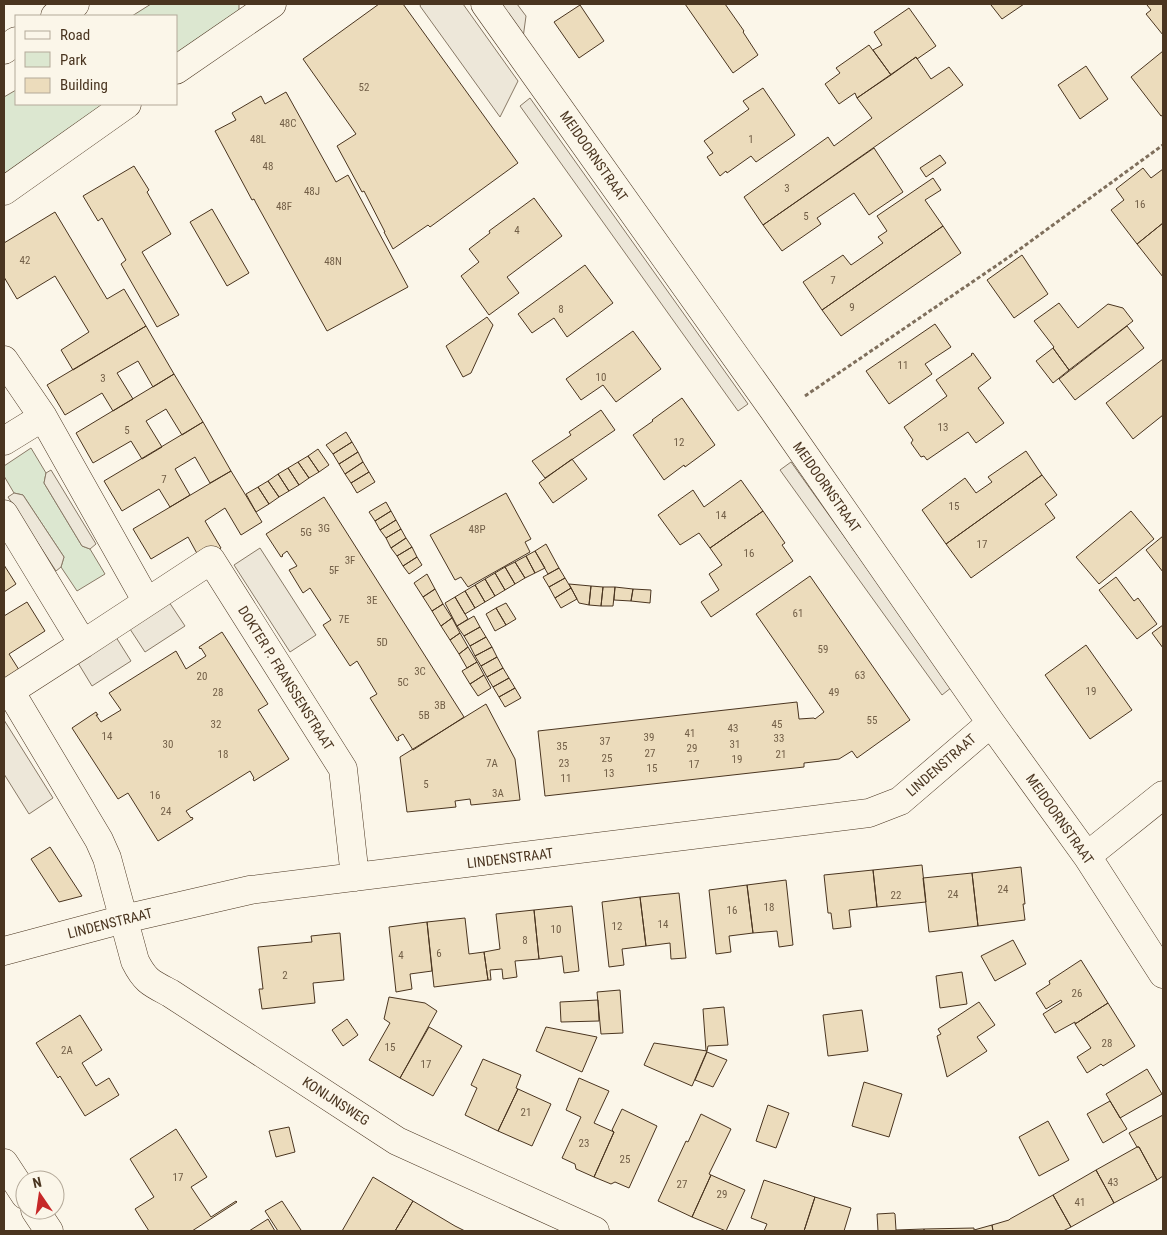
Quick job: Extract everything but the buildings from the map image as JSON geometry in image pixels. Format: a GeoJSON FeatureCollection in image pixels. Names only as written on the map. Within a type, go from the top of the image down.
{"type":"FeatureCollection","features":[{"type":"Feature","properties":{"kind":"street"},"geometry":{"type":"LineString","coordinates":[[57,15],[74,4]]}},
{"type":"Feature","properties":{"kind":"street"},"geometry":{"type":"LineString","coordinates":[[178,69],[272,4]]}},
{"type":"Feature","properties":{"kind":"street","name":"MEIDOORNSTRAAT"},"geometry":{"type":"LineString","coordinates":[[485,4],[777,415],[991,723],[1087,856],[1163,974]]}},
{"type":"Feature","properties":{"kind":"street"},"geometry":{"type":"LineString","coordinates":[[4,50],[15,42]]}},
{"type":"Feature","properties":{"kind":"street"},"geometry":{"type":"LineString","coordinates":[[4,191],[126,105]]}},
{"type":"Feature","properties":{"kind":"street"},"geometry":{"type":"LineString","coordinates":[[4,360],[42,418],[147,602]]}},
{"type":"Feature","properties":{"kind":"street"},"geometry":{"type":"LineString","coordinates":[[4,442],[42,418]]}},
{"type":"Feature","properties":{"kind":"street"},"geometry":{"type":"LineString","coordinates":[[4,514],[82,644]]}},
{"type":"Feature","properties":{"kind":"street","name":"DOKTER P. FRANSSENSTRAAT"},"geometry":{"type":"LineString","coordinates":[[124,919],[107,858],[98,840],[10,691],[212,560],[343,769],[355,877]]}},
{"type":"Feature","properties":{"kind":"street","name":"LINDENSTRAAT"},"geometry":{"type":"LineString","coordinates":[[4,951],[124,919],[250,890],[869,813],[900,801],[991,723]]}},
{"type":"Feature","properties":{"kind":"street"},"geometry":{"type":"LineString","coordinates":[[1087,856],[1163,795]]}},
{"type":"Feature","properties":{"kind":"street","name":"KONIJNSWEG"},"geometry":{"type":"LineString","coordinates":[[124,919],[136,961],[141,972],[148,980],[397,1141],[595,1231]]}},
{"type":"Feature","properties":{"kind":"street"},"geometry":{"type":"LineString","coordinates":[[4,1163],[15,1180]]}},
{"type":"Feature","properties":{"kind":"street"},"geometry":{"type":"LineString","coordinates":[[42,1220],[49,1231]]}},
{"type":"Feature","properties":{"kind":"path"},"geometry":{"type":"LineString","coordinates":[[777,415],[1009,257],[1163,145]]}},
{"type":"Feature","properties":{"kind":"green space"},"geometry":{"type":"Polygon","coordinates":[[[151,4],[239,4],[239,18],[178,61],[178,15],[134,15],[151,4]]]}},
{"type":"Feature","properties":{"kind":"green space"},"geometry":{"type":"Polygon","coordinates":[[[15,91],[15,105],[115,105],[4,183],[4,97],[15,91]]]}},
{"type":"Feature","properties":{"kind":"green space"},"geometry":{"type":"Polygon","coordinates":[[[31,448],[46,473],[44,483],[82,546],[90,549],[105,574],[77,591],[61,567],[64,557],[23,495],[14,493],[4,476],[4,466],[31,448]]]}},
{"type":"Feature","properties":{"kind":"shaded area"},"geometry":{"type":"Polygon","coordinates":[[[421,4],[463,4],[518,81],[500,117],[420,6],[421,4]]]}},
{"type":"Feature","properties":{"kind":"shaded area"},"geometry":{"type":"Polygon","coordinates":[[[500,4],[517,4],[526,16],[523,38],[500,4]]]}},
{"type":"Feature","properties":{"kind":"shaded area"},"geometry":{"type":"Polygon","coordinates":[[[530,98],[748,404],[738,411],[520,106],[530,98]]]}},
{"type":"Feature","properties":{"kind":"shaded area"},"geometry":{"type":"Polygon","coordinates":[[[791,462],[952,687],[942,695],[780,470],[791,462]]]}},
{"type":"Feature","properties":{"kind":"shaded area"},"geometry":{"type":"Polygon","coordinates":[[[51,470],[96,544],[90,549],[82,546],[44,483],[46,473],[51,470]]]}},
{"type":"Feature","properties":{"kind":"shaded area"},"geometry":{"type":"Polygon","coordinates":[[[14,493],[23,495],[64,557],[61,567],[56,571],[8,497],[14,493]]]}},
{"type":"Feature","properties":{"kind":"shaded area"},"geometry":{"type":"Polygon","coordinates":[[[260,548],[316,635],[290,652],[234,565],[260,548]]]}},
{"type":"Feature","properties":{"kind":"shaded area"},"geometry":{"type":"Polygon","coordinates":[[[167,599],[185,626],[145,652],[128,626],[167,599]]]}},
{"type":"Feature","properties":{"kind":"shaded area"},"geometry":{"type":"Polygon","coordinates":[[[114,634],[131,661],[92,686],[75,658],[114,634]]]}},
{"type":"Feature","properties":{"kind":"shaded area"},"geometry":{"type":"Polygon","coordinates":[[[4,720],[53,798],[29,814],[4,774],[4,720]]]}}]}
